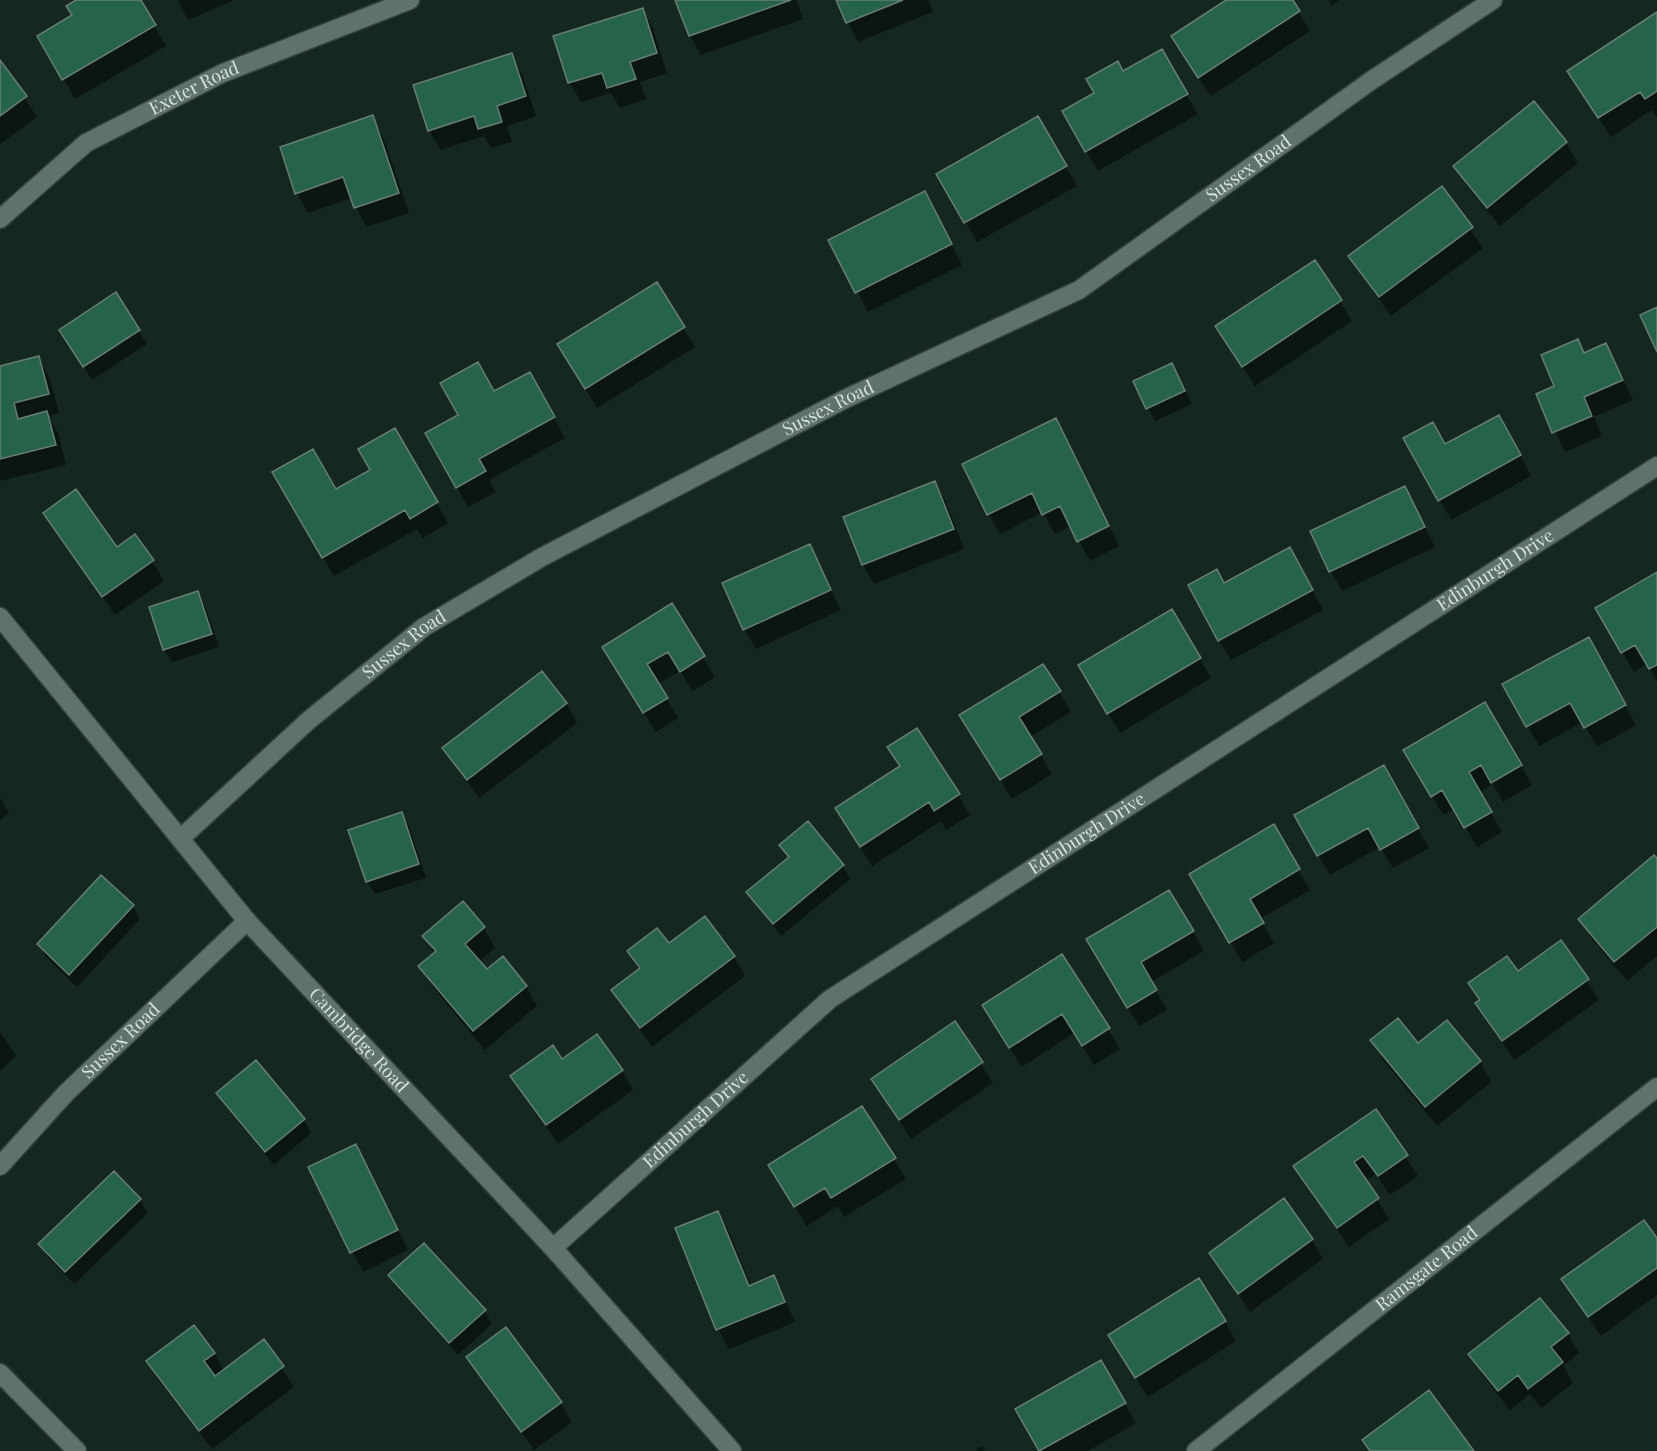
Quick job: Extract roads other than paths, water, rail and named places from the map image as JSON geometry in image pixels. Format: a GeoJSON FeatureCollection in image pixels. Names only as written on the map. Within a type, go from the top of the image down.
{"type":"FeatureCollection","features":[{"type":"Feature","properties":{"kind":"street","name":"Exeter Road"},"geometry":{"type":"LineString","coordinates":[[0,219],[86,143],[222,73],[410,0]]}},
{"type":"Feature","properties":{"kind":"street","name":"Sussex Road"},"geometry":{"type":"LineString","coordinates":[[180,838],[309,720],[424,627],[542,557],[826,409],[1079,290],[1372,80],[1493,0]]}},
{"type":"Feature","properties":{"kind":"street","name":"Edinburgh Drive"},"geometry":{"type":"LineString","coordinates":[[553,1248],[830,999],[1657,466]]}},
{"type":"Feature","properties":{"kind":"street","name":"Cambridge Road"},"geometry":{"type":"LineString","coordinates":[[0,617],[247,921],[553,1248],[732,1451]]}},
{"type":"Feature","properties":{"kind":"street","name":"Sussex Road"},"geometry":{"type":"LineString","coordinates":[[0,1166],[66,1093],[247,921]]}},
{"type":"Feature","properties":{"kind":"street","name":"Ramsgate Road"},"geometry":{"type":"LineString","coordinates":[[1196,1451],[1657,1087]]}},
{"type":"Feature","properties":{"kind":"street"},"geometry":{"type":"LineString","coordinates":[[0,1373],[77,1451]]}}]}
